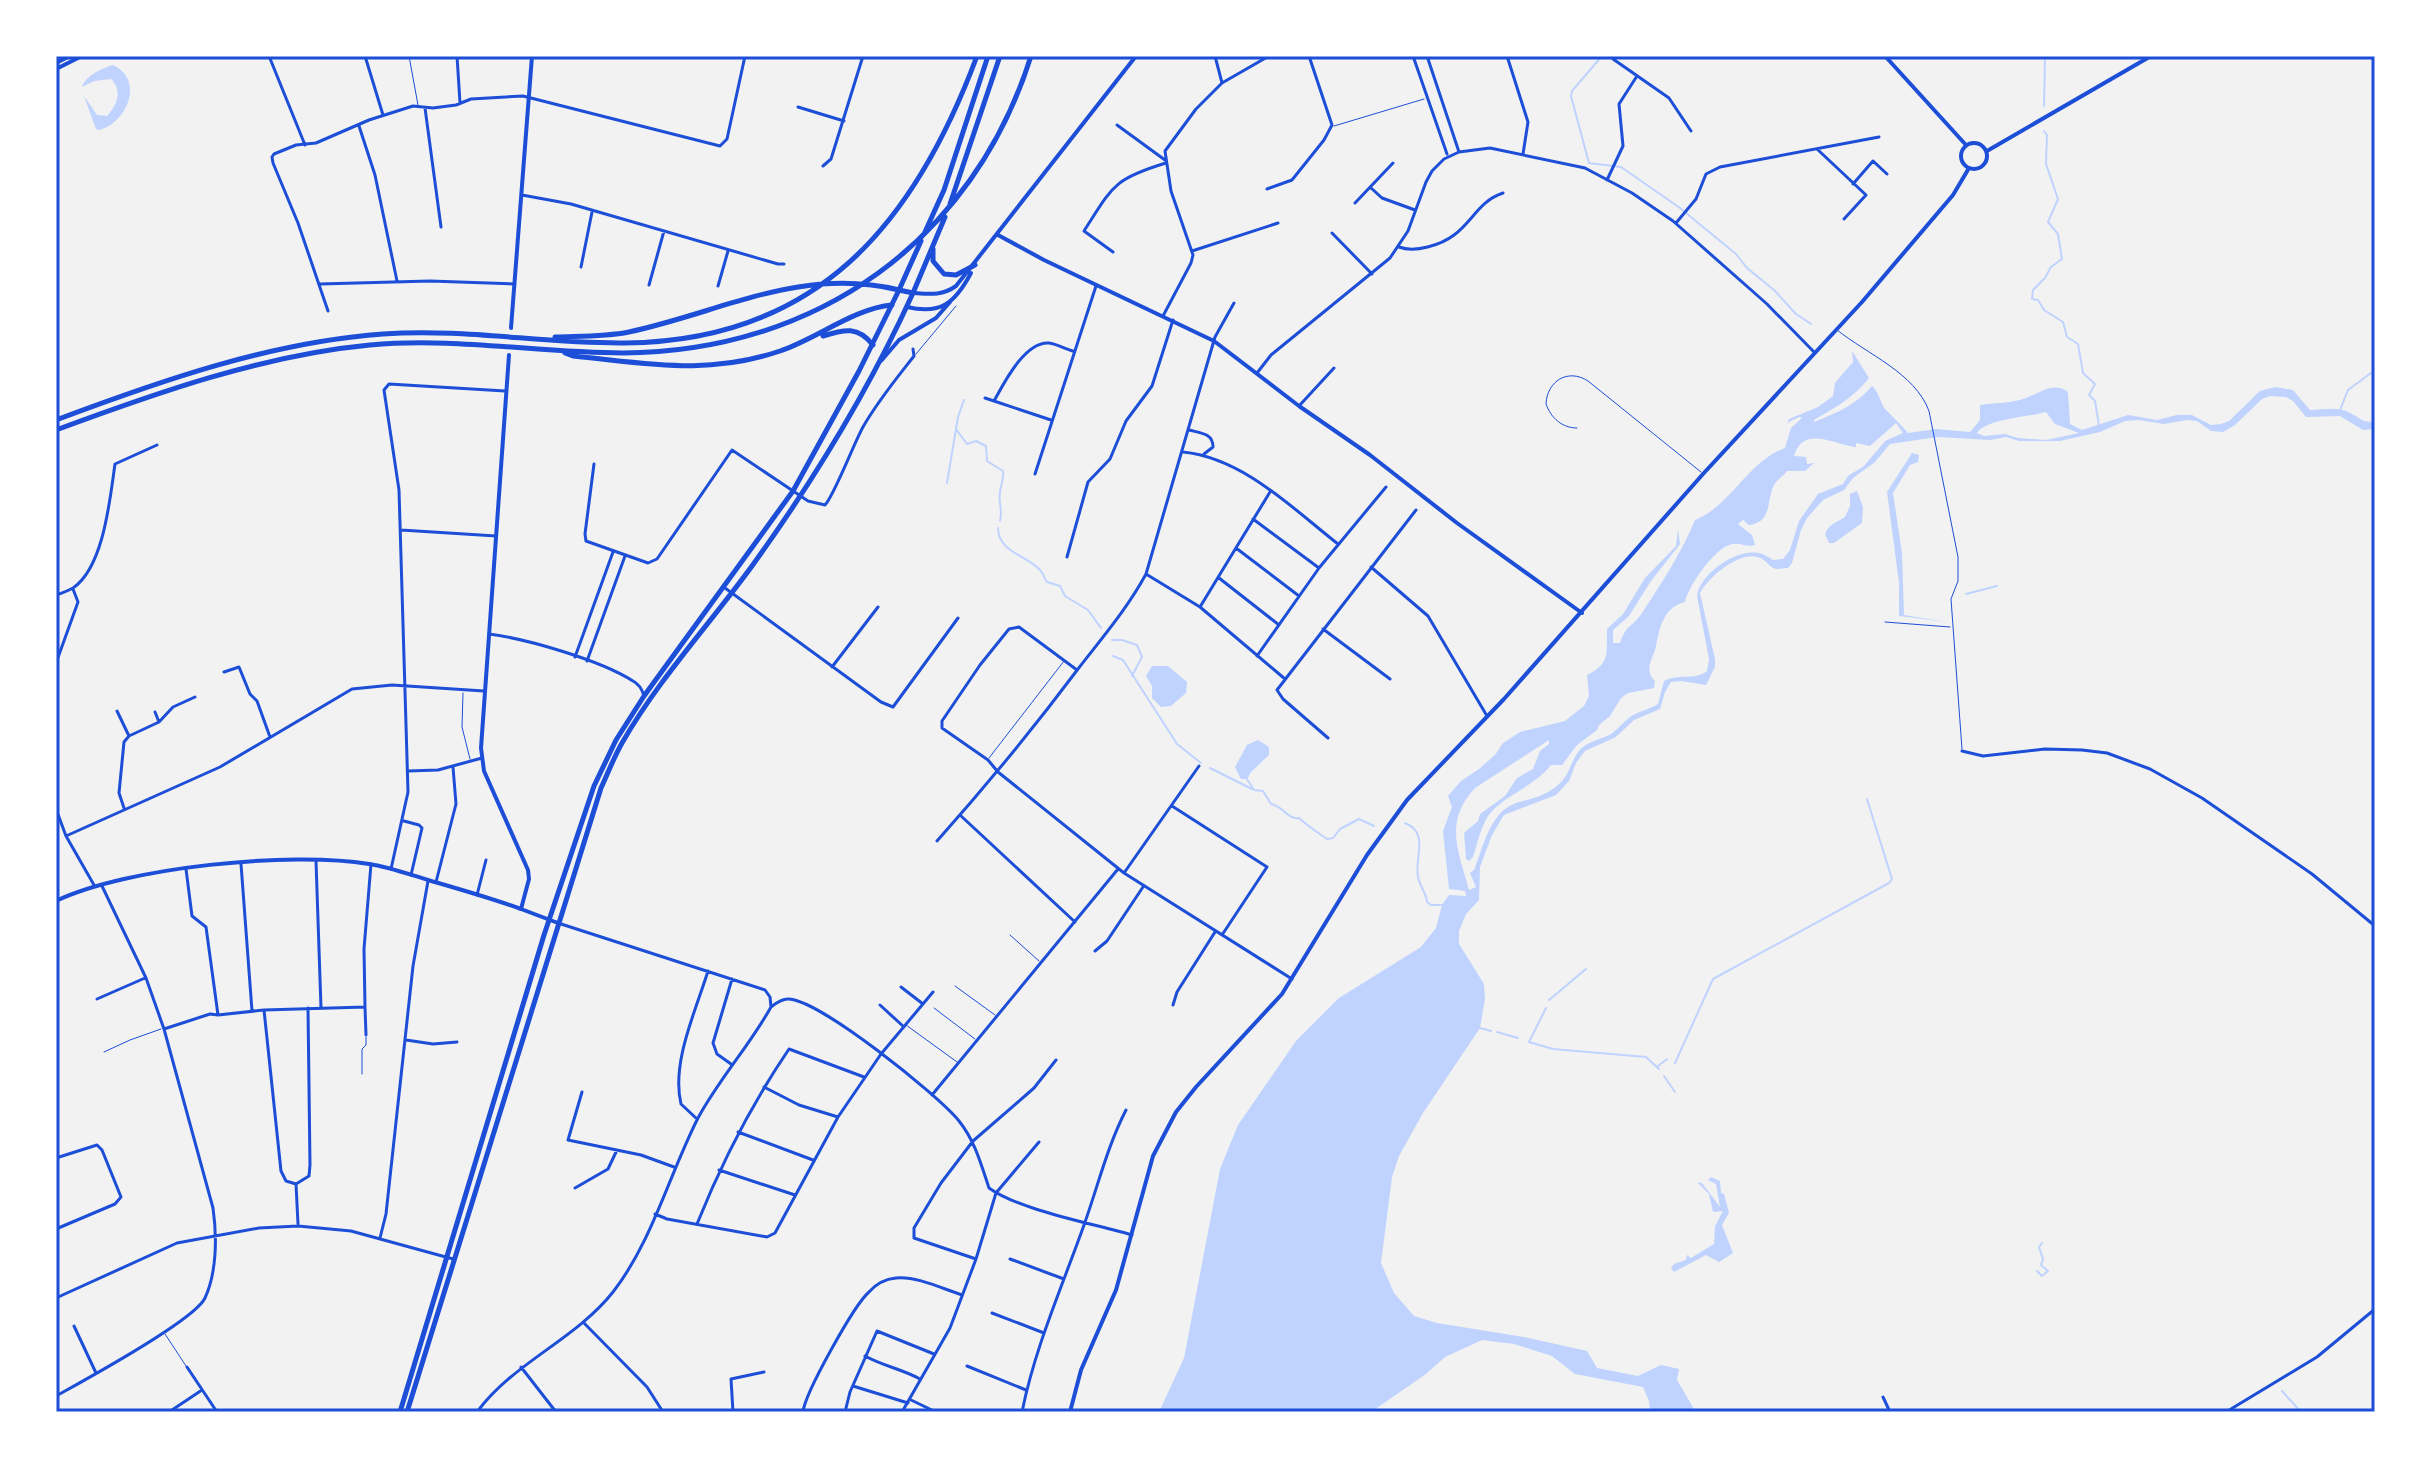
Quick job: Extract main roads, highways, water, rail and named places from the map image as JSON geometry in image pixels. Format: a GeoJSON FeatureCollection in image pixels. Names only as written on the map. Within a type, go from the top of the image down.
{"type":"FeatureCollection","features":[{"type":"Feature","properties":{"kind":"main road"},"geometry":{"type":"LineString","coordinates":[[56,420],[196,373],[323,341],[425,332],[623,343],[695,338],[753,322],[807,294],[844,268],[884,229],[919,182],[940,144],[977,56]]}},
{"type":"Feature","properties":{"kind":"main road"},"geometry":{"type":"LineString","coordinates":[[400,1412],[549,919],[594,786],[616,740],[644,696],[793,491],[873,345],[944,190],[988,56]]}},
{"type":"Feature","properties":{"kind":"main road"},"geometry":{"type":"LineString","coordinates":[[407,1412],[601,788],[621,744],[656,691],[800,496],[834,444],[879,363],[907,307],[962,176],[1000,56]]}},
{"type":"Feature","properties":{"kind":"main road"},"geometry":{"type":"LineString","coordinates":[[56,430],[217,377],[330,350],[423,342],[650,352],[724,342],[802,317],[849,293],[891,265],[928,232],[961,194],[989,152],[1013,106],[1031,56]]}},
{"type":"Feature","properties":{"kind":"main road"},"geometry":{"type":"LineString","coordinates":[[933,248],[933,261],[944,274],[956,275],[975,265]]}},
{"type":"Feature","properties":{"kind":"main road"},"geometry":{"type":"LineString","coordinates":[[530,338],[626,333],[771,291],[809,284],[843,282],[913,293]]}},
{"type":"Feature","properties":{"kind":"main road"},"geometry":{"type":"LineString","coordinates":[[810,339],[870,309],[892,305],[907,307]]}},
{"type":"Feature","properties":{"kind":"main road"},"geometry":{"type":"LineString","coordinates":[[561,350],[573,356],[696,368],[763,356],[843,330],[855,330],[873,345]]}},
{"type":"Feature","properties":{"kind":"main road"},"geometry":{"type":"LineString","coordinates":[[822,438],[834,444]]}},
{"type":"Feature","properties":{"kind":"water"},"geometry":{"type":"Polygon","coordinates":[[[113,65],[128,80],[128,100],[118,119],[99,130],[84,96],[97,115],[107,116],[116,103],[117,88],[111,79],[94,81],[82,87],[90,76],[113,65]]]}},
{"type":"Feature","properties":{"kind":"water"},"geometry":{"type":"Polygon","coordinates":[[[1852,351],[1869,378],[1851,396],[1814,422],[1846,407],[1872,386],[1885,409],[1908,433],[1936,429],[1970,432],[1980,420],[1980,405],[2021,400],[2057,388],[2068,392],[2070,424],[2082,430],[2128,415],[2157,420],[2192,415],[2211,425],[2229,421],[2260,391],[2275,387],[2293,390],[2310,410],[2345,411],[2365,421],[2375,421],[2375,429],[2363,430],[2340,416],[2306,417],[2293,401],[2286,397],[2270,396],[2262,399],[2235,425],[2223,432],[2211,431],[2197,421],[2164,424],[2139,420],[2125,421],[2100,432],[2060,441],[1937,437],[1890,444],[1844,490],[1823,500],[1807,518],[1788,568],[1776,569],[1752,556],[1743,558],[1726,566],[1704,587],[1700,593],[1715,659],[1715,667],[1706,685],[1671,682],[1660,709],[1634,720],[1616,737],[1585,751],[1569,781],[1556,795],[1504,815],[1492,835],[1480,867],[1479,900],[1466,914],[1459,931],[1459,944],[1484,984],[1480,1028],[1423,1113],[1399,1156],[1392,1177],[1381,1263],[1394,1293],[1414,1316],[1587,1351],[1597,1368],[1638,1376],[1661,1365],[1679,1369],[1677,1380],[1694,1409],[1706,1412],[1650,1412],[1643,1387],[1575,1374],[1552,1356],[1514,1344],[1482,1340],[1445,1357],[1371,1412],[1159,1412],[1184,1358],[1220,1169],[1238,1125],[1296,1041],[1339,998],[1421,947],[1436,928],[1442,905],[1449,895],[1466,896],[1465,891],[1449,889],[1443,831],[1452,807],[1448,796],[1461,781],[1495,755],[1503,743],[1520,732],[1565,721],[1584,706],[1589,696],[1587,675],[1595,671],[1606,657],[1607,629],[1623,614],[1645,578],[1676,546],[1678,529],[1680,544],[1629,616],[1613,630],[1613,643],[1620,643],[1627,629],[1642,613],[1678,556],[1695,520],[1719,504],[1760,463],[1785,448],[1791,428],[1802,418],[1787,423],[1789,419],[1818,407],[1833,396],[1835,383],[1853,362],[1852,351]],[[2046,412],[1998,422],[1977,433],[2046,440],[2079,433],[2055,424],[2046,412]],[[1896,423],[1870,446],[1856,443],[1856,447],[1812,439],[1798,446],[1794,456],[1806,457],[1807,464],[1814,463],[1805,471],[1787,471],[1777,481],[1762,520],[1749,525],[1743,520],[1738,524],[1752,535],[1755,545],[1733,544],[1723,548],[1702,569],[1685,602],[1672,608],[1664,618],[1649,668],[1655,681],[1654,688],[1628,693],[1621,698],[1610,716],[1577,745],[1562,765],[1551,765],[1494,809],[1486,820],[1469,861],[1466,859],[1464,833],[1478,821],[1480,814],[1505,796],[1517,778],[1533,769],[1540,751],[1549,744],[1549,740],[1475,788],[1465,801],[1456,825],[1458,850],[1469,890],[1476,887],[1470,873],[1499,814],[1516,803],[1550,791],[1564,779],[1583,747],[1611,734],[1628,718],[1658,704],[1664,681],[1697,676],[1707,671],[1709,659],[1697,596],[1713,570],[1743,554],[1763,554],[1773,560],[1783,559],[1790,550],[1799,521],[1818,494],[1843,484],[1848,476],[1864,466],[1885,441],[1903,433],[1896,423]]]}},
{"type":"Feature","properties":{"kind":"water"},"geometry":{"type":"Polygon","coordinates":[[[1912,453],[1919,455],[1918,462],[1910,465],[1893,493],[1902,553],[1904,615],[1947,622],[1899,616],[1899,583],[1887,492],[1912,453]]]}},
{"type":"Feature","properties":{"kind":"water"},"geometry":{"type":"Polygon","coordinates":[[[1857,491],[1863,507],[1862,523],[1834,543],[1829,543],[1825,534],[1827,530],[1845,517],[1850,506],[1850,494],[1857,491]]]}},
{"type":"Feature","properties":{"kind":"water"},"geometry":{"type":"Polygon","coordinates":[[[1152,666],[1168,666],[1187,682],[1186,693],[1171,706],[1161,707],[1152,698],[1152,686],[1146,676],[1152,666]]]}},
{"type":"Feature","properties":{"kind":"water"},"geometry":{"type":"Polygon","coordinates":[[[1258,740],[1269,747],[1269,755],[1247,779],[1241,779],[1235,767],[1247,745],[1258,740]]]}},
{"type":"Feature","properties":{"kind":"water"},"geometry":{"type":"Polygon","coordinates":[[[1711,1177],[1720,1181],[1721,1193],[1724,1194],[1729,1213],[1722,1225],[1733,1253],[1719,1262],[1706,1255],[1674,1272],[1671,1268],[1674,1264],[1714,1244],[1715,1226],[1723,1211],[1713,1212],[1709,1194],[1697,1182],[1702,1183],[1720,1207],[1716,1184],[1708,1180],[1711,1177]]]}},
{"type":"Feature","properties":{"kind":"waterway"},"geometry":{"type":"LineString","coordinates":[[1602,56],[1571,96],[1589,163],[1621,167],[1680,208],[1736,254],[1796,314],[1811,324]]}},
{"type":"Feature","properties":{"kind":"waterway"},"geometry":{"type":"LineString","coordinates":[[2044,106],[2045,56]]}},
{"type":"Feature","properties":{"kind":"waterway"},"geometry":{"type":"LineString","coordinates":[[2044,131],[2047,135],[2046,164],[2058,199],[2048,222],[2058,234],[2062,259],[2051,267],[2033,290],[2032,299],[2038,300],[2044,310],[2063,322],[2067,337],[2078,344],[2083,373],[2095,384],[2089,395],[2095,401],[2099,426]]}},
{"type":"Feature","properties":{"kind":"waterway"},"geometry":{"type":"LineString","coordinates":[[2340,410],[2348,390],[2375,370]]}},
{"type":"Feature","properties":{"kind":"waterway"},"geometry":{"type":"LineString","coordinates":[[947,483],[958,417],[964,400]]}},
{"type":"Feature","properties":{"kind":"waterway"},"geometry":{"type":"LineString","coordinates":[[956,429],[967,444],[976,441],[986,446],[987,461],[1003,471],[1000,521]]}},
{"type":"Feature","properties":{"kind":"waterway"},"geometry":{"type":"LineString","coordinates":[[998,528],[999,536],[1008,548],[1041,571],[1047,582],[1060,586],[1065,596],[1088,610],[1101,628]]}},
{"type":"Feature","properties":{"kind":"waterway"},"geometry":{"type":"LineString","coordinates":[[1966,594],[1997,586]]}},
{"type":"Feature","properties":{"kind":"waterway"},"geometry":{"type":"LineString","coordinates":[[1112,640],[1137,645],[1142,657],[1132,676]]}},
{"type":"Feature","properties":{"kind":"waterway"},"geometry":{"type":"LineString","coordinates":[[1113,656],[1123,660],[1177,744],[1201,763]]}},
{"type":"Feature","properties":{"kind":"waterway"},"geometry":{"type":"LineString","coordinates":[[1210,768],[1252,789]]}},
{"type":"Feature","properties":{"kind":"waterway"},"geometry":{"type":"LineString","coordinates":[[1247,779],[1254,790],[1263,791],[1271,804],[1299,818],[1327,839],[1359,819],[1374,826]]}},
{"type":"Feature","properties":{"kind":"waterway"},"geometry":{"type":"LineString","coordinates":[[1675,1063],[1713,979],[1892,879],[1867,799]]}},
{"type":"Feature","properties":{"kind":"waterway"},"geometry":{"type":"LineString","coordinates":[[1405,823],[1413,827],[1419,839],[1417,870],[1427,902],[1442,905]]}},
{"type":"Feature","properties":{"kind":"waterway"},"geometry":{"type":"LineString","coordinates":[[1549,1000],[1586,969]]}},
{"type":"Feature","properties":{"kind":"waterway"},"geometry":{"type":"LineString","coordinates":[[1546,1008],[1529,1042],[1553,1049],[1646,1057],[1659,1069]]}},
{"type":"Feature","properties":{"kind":"waterway"},"geometry":{"type":"LineString","coordinates":[[1480,1028],[1491,1031]]}},
{"type":"Feature","properties":{"kind":"waterway"},"geometry":{"type":"LineString","coordinates":[[1497,1032],[1518,1038]]}},
{"type":"Feature","properties":{"kind":"waterway"},"geometry":{"type":"LineString","coordinates":[[1658,1066],[1667,1059]]}},
{"type":"Feature","properties":{"kind":"waterway"},"geometry":{"type":"LineString","coordinates":[[1664,1076],[1675,1092]]}},
{"type":"Feature","properties":{"kind":"waterway"},"geometry":{"type":"LineString","coordinates":[[2037,1271],[2042,1276],[2048,1271],[2041,1265],[2043,1259],[2039,1247],[2042,1243]]}},
{"type":"Feature","properties":{"kind":"waterway"},"geometry":{"type":"LineString","coordinates":[[2282,1391],[2301,1412]]}}]}
